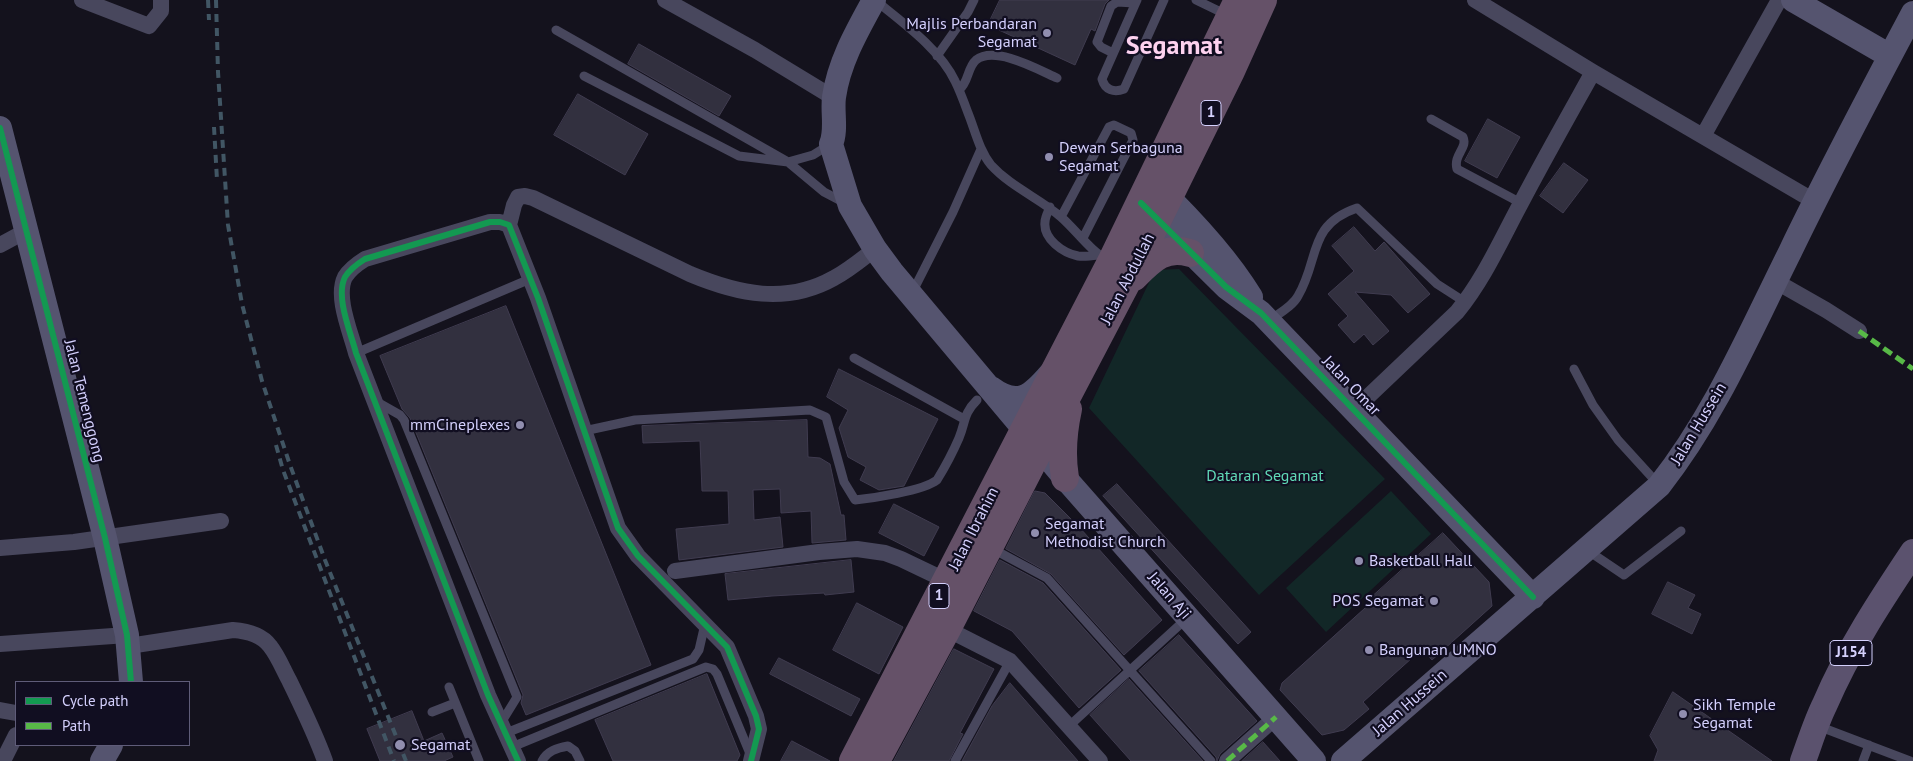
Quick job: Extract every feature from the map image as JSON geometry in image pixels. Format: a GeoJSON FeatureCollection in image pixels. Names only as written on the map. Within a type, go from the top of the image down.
{"type":"FeatureCollection","features":[{"type":"Feature","properties":{"kind":"highway","name":"1"},"geometry":{"type":"LineString","coordinates":[[1240,17],[1263,0]]}},
{"type":"Feature","properties":{"kind":"highway","name":"Jalan Abdullah"},"geometry":{"type":"LineString","coordinates":[[1032,439],[1067,371],[1126,284],[1155,200],[1240,17]]}},
{"type":"Feature","properties":{"kind":"highway","name":"Jalan Abdullah"},"geometry":{"type":"LineString","coordinates":[[1067,371],[1104,258],[1155,200]]}},
{"type":"Feature","properties":{"kind":"highway"},"geometry":{"type":"LineString","coordinates":[[1126,284],[1161,254],[1175,249],[1190,252]]}},
{"type":"Feature","properties":{"kind":"highway"},"geometry":{"type":"LineString","coordinates":[[1065,478],[1062,447],[1068,412],[1067,371]]}},
{"type":"Feature","properties":{"kind":"highway","name":"Jalan Ibrahim"},"geometry":{"type":"LineString","coordinates":[[876,761],[989,547],[1032,439]]}},
{"type":"Feature","properties":{"kind":"highway","name":"Jalan Ibrahim"},"geometry":{"type":"LineString","coordinates":[[853,761],[947,582],[1032,439]]}},
{"type":"Feature","properties":{"kind":"main road","name":"J154"},"geometry":{"type":"LineString","coordinates":[[1803,761],[1816,725],[1846,661],[1889,588],[1913,552]]}},
{"type":"Feature","properties":{"kind":"street"},"geometry":{"type":"LineString","coordinates":[[82,0],[150,26],[161,11],[161,0]]}},
{"type":"Feature","properties":{"kind":"street"},"geometry":{"type":"LineString","coordinates":[[665,0],[834,98]]}},
{"type":"Feature","properties":{"kind":"street"},"geometry":{"type":"LineString","coordinates":[[831,144],[834,137],[834,98],[842,65],[874,0]]}},
{"type":"Feature","properties":{"kind":"street"},"geometry":{"type":"LineString","coordinates":[[1475,0],[1593,72],[1814,201]]}},
{"type":"Feature","properties":{"kind":"street"},"geometry":{"type":"LineString","coordinates":[[1703,136],[1780,0]]}},
{"type":"Feature","properties":{"kind":"street"},"geometry":{"type":"LineString","coordinates":[[1793,0],[1890,56]]}},
{"type":"Feature","properties":{"kind":"street","name":"Jalan Hussein"},"geometry":{"type":"LineString","coordinates":[[1343,761],[1534,597],[1659,486],[1686,451],[1709,414],[1814,201],[1913,13]]}},
{"type":"Feature","properties":{"kind":"street"},"geometry":{"type":"LineString","coordinates":[[1354,409],[1465,302],[1483,276],[1593,72]]}},
{"type":"Feature","properties":{"kind":"street","name":"Jalan Temenggong"},"geometry":{"type":"LineString","coordinates":[[0,128],[105,538],[128,640],[131,681]]}},
{"type":"Feature","properties":{"kind":"street","name":"Jalan Aji"},"geometry":{"type":"LineString","coordinates":[[831,144],[850,206],[875,249],[911,295],[981,392],[1032,439],[1314,761]]}},
{"type":"Feature","properties":{"kind":"street"},"geometry":{"type":"LineString","coordinates":[[751,760],[759,729],[756,716],[727,647],[651,569],[626,541],[618,528],[530,278],[509,224],[518,197],[533,198],[717,286],[764,294],[780,295],[804,291],[834,278],[875,249]]}},
{"type":"Feature","properties":{"kind":"street","name":"Jalan Omar"},"geometry":{"type":"LineString","coordinates":[[1155,200],[1190,252],[1226,287],[1265,317],[1534,597]]}},
{"type":"Feature","properties":{"kind":"street","name":"Jalan Omar"},"geometry":{"type":"LineString","coordinates":[[1155,200],[1240,280],[1265,317]]}},
{"type":"Feature","properties":{"kind":"street"},"geometry":{"type":"LineString","coordinates":[[509,224],[490,222],[365,259],[353,267],[345,277],[342,288],[342,301],[356,353],[488,695],[509,741]]}},
{"type":"Feature","properties":{"kind":"street"},"geometry":{"type":"LineString","coordinates":[[0,245],[26,232]]}},
{"type":"Feature","properties":{"kind":"street"},"geometry":{"type":"LineString","coordinates":[[1775,281],[1859,331]]}},
{"type":"Feature","properties":{"kind":"street"},"geometry":{"type":"LineString","coordinates":[[981,392],[1009,399],[1023,398],[1067,371]]}},
{"type":"Feature","properties":{"kind":"street"},"geometry":{"type":"LineString","coordinates":[[0,548],[105,538],[221,521]]}},
{"type":"Feature","properties":{"kind":"street"},"geometry":{"type":"LineString","coordinates":[[675,571],[819,552],[857,549],[885,553],[947,582]]}},
{"type":"Feature","properties":{"kind":"street"},"geometry":{"type":"LineString","coordinates":[[947,629],[1010,662],[1100,761]]}},
{"type":"Feature","properties":{"kind":"street"},"geometry":{"type":"LineString","coordinates":[[0,644],[128,640],[233,630],[248,631],[260,637],[270,646],[279,660],[311,723],[326,761]]}},
{"type":"Feature","properties":{"kind":"street"},"geometry":{"type":"LineString","coordinates":[[0,710],[15,713]]}},
{"type":"Feature","properties":{"kind":"street"},"geometry":{"type":"LineString","coordinates":[[1227,761],[1276,717]]}},
{"type":"Feature","properties":{"kind":"street"},"geometry":{"type":"LineString","coordinates":[[3,761],[15,737]]}},
{"type":"Feature","properties":{"kind":"street"},"geometry":{"type":"LineString","coordinates":[[102,761],[111,746]]}},
{"type":"Feature","properties":{"kind":"lane"},"geometry":{"type":"LineString","coordinates":[[874,0],[917,35],[954,78],[981,150],[990,164],[1005,179],[1050,207],[1104,258]]}},
{"type":"Feature","properties":{"kind":"lane"},"geometry":{"type":"LineString","coordinates":[[937,56],[968,12],[974,0]]}},
{"type":"Feature","properties":{"kind":"lane"},"geometry":{"type":"LineString","coordinates":[[1113,53],[1101,47],[1097,42],[1111,6],[1117,2],[1136,2],[1102,79],[1104,86],[1117,92],[1124,89],[1164,0]]}},
{"type":"Feature","properties":{"kind":"lane"},"geometry":{"type":"LineString","coordinates":[[1196,0],[1240,17]]}},
{"type":"Feature","properties":{"kind":"lane"},"geometry":{"type":"LineString","coordinates":[[556,30],[788,162],[824,192],[850,206]]}},
{"type":"Feature","properties":{"kind":"lane"},"geometry":{"type":"LineString","coordinates":[[959,90],[966,80],[971,67],[977,60],[985,57],[1012,58],[1057,78]]}},
{"type":"Feature","properties":{"kind":"lane"},"geometry":{"type":"LineString","coordinates":[[584,76],[739,156],[788,162],[813,155],[831,144]]}},
{"type":"Feature","properties":{"kind":"lane"},"geometry":{"type":"LineString","coordinates":[[1431,118],[1463,137],[1464,145],[1456,158],[1457,169],[1521,203]]}},
{"type":"Feature","properties":{"kind":"lane"},"geometry":{"type":"LineString","coordinates":[[1061,217],[1109,127],[1114,125],[1130,133],[1133,140],[1083,238]]}},
{"type":"Feature","properties":{"kind":"lane"},"geometry":{"type":"LineString","coordinates":[[911,295],[953,212],[981,150]]}},
{"type":"Feature","properties":{"kind":"lane"},"geometry":{"type":"LineString","coordinates":[[1050,207],[1044,222],[1045,232],[1052,241],[1062,249],[1076,255],[1104,258]]}},
{"type":"Feature","properties":{"kind":"lane"},"geometry":{"type":"LineString","coordinates":[[1265,317],[1297,298],[1308,277],[1318,238],[1325,227],[1347,211],[1357,208],[1437,284],[1465,302]]}},
{"type":"Feature","properties":{"kind":"lane"},"geometry":{"type":"LineString","coordinates":[[356,353],[530,278]]}},
{"type":"Feature","properties":{"kind":"lane"},"geometry":{"type":"LineString","coordinates":[[854,358],[964,418]]}},
{"type":"Feature","properties":{"kind":"lane"},"geometry":{"type":"LineString","coordinates":[[1574,369],[1593,405],[1618,440],[1659,486]]}},
{"type":"Feature","properties":{"kind":"lane"},"geometry":{"type":"LineString","coordinates":[[584,431],[635,420],[810,410],[826,417],[844,482],[855,500],[912,490],[933,483],[941,473],[958,440],[969,408],[981,392]]}},
{"type":"Feature","properties":{"kind":"lane"},"geometry":{"type":"LineString","coordinates":[[375,401],[400,415],[404,420],[517,696],[509,741]]}},
{"type":"Feature","properties":{"kind":"lane"},"geometry":{"type":"LineString","coordinates":[[1587,549],[1624,575],[1681,531]]}},
{"type":"Feature","properties":{"kind":"lane"},"geometry":{"type":"LineString","coordinates":[[989,547],[1047,578],[1211,761]]}},
{"type":"Feature","properties":{"kind":"lane"},"geometry":{"type":"LineString","coordinates":[[1068,727],[1188,618]]}},
{"type":"Feature","properties":{"kind":"lane"},"geometry":{"type":"LineString","coordinates":[[509,741],[692,658],[699,650],[706,624]]}},
{"type":"Feature","properties":{"kind":"lane"},"geometry":{"type":"LineString","coordinates":[[955,761],[1010,662]]}},
{"type":"Feature","properties":{"kind":"lane"},"geometry":{"type":"LineString","coordinates":[[509,741],[706,667],[713,669],[717,674],[751,760]]}},
{"type":"Feature","properties":{"kind":"lane"},"geometry":{"type":"LineString","coordinates":[[449,687],[479,761]]}},
{"type":"Feature","properties":{"kind":"lane"},"geometry":{"type":"LineString","coordinates":[[432,712],[455,703]]}},
{"type":"Feature","properties":{"kind":"lane"},"geometry":{"type":"LineString","coordinates":[[1816,725],[1910,761]]}},
{"type":"Feature","properties":{"kind":"lane"},"geometry":{"type":"LineString","coordinates":[[1863,761],[1869,745]]}},
{"type":"Feature","properties":{"kind":"lane"},"geometry":{"type":"LineString","coordinates":[[542,761],[544,756],[552,750],[568,746],[575,751],[580,761]]}},
{"type":"Feature","properties":{"kind":"green space","name":"Dataran Segamat"},"geometry":{"type":"Polygon","coordinates":[[[1179,269],[1385,479],[1259,595],[1089,408],[1155,270],[1179,269]]]}},
{"type":"Feature","properties":{"kind":"green space","name":"Basketball Hall"},"geometry":{"type":"Polygon","coordinates":[[[1391,491],[1431,534],[1326,632],[1286,588],[1391,491]]]}},
{"type":"Feature","properties":{"kind":"building","name":"Majlis Perbandaran Segamat"},"geometry":{"type":"Polygon","coordinates":[[[1000,0],[1109,0],[1105,4],[1095,31],[1091,29],[1075,65],[988,25],[1000,0]]]}},
{"type":"Feature","properties":{"kind":"building"},"geometry":{"type":"Polygon","coordinates":[[[639,44],[731,96],[719,116],[628,64],[639,44]]]}},
{"type":"Feature","properties":{"kind":"building"},"geometry":{"type":"Polygon","coordinates":[[[578,94],[648,134],[625,175],[554,135],[578,94]]]}},
{"type":"Feature","properties":{"kind":"building"},"geometry":{"type":"Polygon","coordinates":[[[1488,119],[1520,137],[1497,178],[1465,161],[1488,119]]]}},
{"type":"Feature","properties":{"kind":"building"},"geometry":{"type":"Polygon","coordinates":[[[1564,163],[1588,180],[1563,213],[1540,196],[1564,163]]]}},
{"type":"Feature","properties":{"kind":"building"},"geometry":{"type":"Polygon","coordinates":[[[1354,227],[1375,251],[1384,242],[1430,294],[1408,313],[1391,295],[1355,292],[1389,331],[1373,345],[1364,334],[1354,343],[1338,325],[1348,316],[1328,294],[1354,271],[1332,246],[1354,227]]]}},
{"type":"Feature","properties":{"kind":"building"},"geometry":{"type":"Polygon","coordinates":[[[506,306],[651,665],[526,715],[521,703],[523,695],[410,418],[402,409],[380,356],[506,306]]]}},
{"type":"Feature","properties":{"kind":"building"},"geometry":{"type":"Polygon","coordinates":[[[839,369],[938,419],[904,486],[879,490],[860,480],[866,467],[848,457],[839,428],[848,410],[827,397],[839,369]]]}},
{"type":"Feature","properties":{"kind":"building"},"geometry":{"type":"Polygon","coordinates":[[[807,420],[808,457],[820,458],[830,464],[841,515],[844,515],[846,540],[812,543],[811,511],[781,513],[780,489],[753,490],[754,520],[780,517],[783,547],[679,560],[676,529],[729,524],[728,491],[702,491],[700,441],[643,443],[642,426],[807,420]]]}},
{"type":"Feature","properties":{"kind":"building"},"geometry":{"type":"Polygon","coordinates":[[[1117,484],[1251,632],[1238,644],[1103,496],[1117,484]]]}},
{"type":"Feature","properties":{"kind":"building"},"geometry":{"type":"Polygon","coordinates":[[[1035,491],[1045,493],[1080,528],[1162,620],[1124,655],[1051,574],[1006,549],[1035,491]]]}},
{"type":"Feature","properties":{"kind":"building"},"geometry":{"type":"Polygon","coordinates":[[[894,504],[939,527],[924,556],[879,533],[894,504]]]}},
{"type":"Feature","properties":{"kind":"building"},"geometry":{"type":"Polygon","coordinates":[[[1443,533],[1489,582],[1492,606],[1432,660],[1422,649],[1363,702],[1369,709],[1344,730],[1322,735],[1280,690],[1282,683],[1375,599],[1373,596],[1443,533]]]}},
{"type":"Feature","properties":{"kind":"building"},"geometry":{"type":"Polygon","coordinates":[[[851,560],[854,592],[728,600],[725,574],[851,560]]]}},
{"type":"Feature","properties":{"kind":"building"},"geometry":{"type":"Polygon","coordinates":[[[1000,560],[1043,583],[1121,670],[1079,708],[1012,631],[974,611],[1000,560]]]}},
{"type":"Feature","properties":{"kind":"building"},"geometry":{"type":"Polygon","coordinates":[[[1668,582],[1695,595],[1688,608],[1701,614],[1692,634],[1652,614],[1668,582]]]}},
{"type":"Feature","properties":{"kind":"building"},"geometry":{"type":"Polygon","coordinates":[[[857,603],[903,627],[879,674],[833,650],[857,603]]]}},
{"type":"Feature","properties":{"kind":"building"},"geometry":{"type":"Polygon","coordinates":[[[1179,635],[1257,721],[1220,754],[1217,761],[1216,757],[1139,671],[1179,635]]]}},
{"type":"Feature","properties":{"kind":"building"},"geometry":{"type":"Polygon","coordinates":[[[954,649],[994,669],[960,733],[963,734],[949,761],[894,761],[954,649]]]}},
{"type":"Feature","properties":{"kind":"building"},"geometry":{"type":"Polygon","coordinates":[[[779,658],[860,699],[851,716],[770,674],[779,658]]]}},
{"type":"Feature","properties":{"kind":"building"},"geometry":{"type":"Polygon","coordinates":[[[707,674],[740,755],[737,761],[613,761],[595,720],[707,674]]]}},
{"type":"Feature","properties":{"kind":"building"},"geometry":{"type":"Polygon","coordinates":[[[1129,679],[1203,761],[1131,761],[1090,715],[1129,679]]]}},
{"type":"Feature","properties":{"kind":"building"},"geometry":{"type":"Polygon","coordinates":[[[1010,683],[1078,761],[962,761],[992,706],[1010,683]]]}},
{"type":"Feature","properties":{"kind":"building","name":"Sikh Temple Segamat"},"geometry":{"type":"Polygon","coordinates":[[[1673,692],[1772,761],[1654,761],[1658,750],[1650,736],[1673,692]]]}},
{"type":"Feature","properties":{"kind":"building","name":"Segamat"},"geometry":{"type":"Polygon","coordinates":[[[412,711],[424,741],[442,733],[453,757],[444,761],[380,761],[367,729],[412,711]]]}},
{"type":"Feature","properties":{"kind":"building"},"geometry":{"type":"Polygon","coordinates":[[[792,741],[830,761],[781,761],[792,741]]]}},
{"type":"Feature","properties":{"kind":"building"},"geometry":{"type":"Polygon","coordinates":[[[1263,742],[1280,761],[1242,761],[1263,742]]]}},
{"type":"Feature","properties":{"kind":"railway"},"geometry":{"type":"LineString","coordinates":[[208,0],[209,20]]}},
{"type":"Feature","properties":{"kind":"railway"},"geometry":{"type":"LineString","coordinates":[[216,0],[218,72],[228,225],[242,304],[262,381],[290,465],[325,560],[406,761]]}},
{"type":"Feature","properties":{"kind":"railway"},"geometry":{"type":"LineString","coordinates":[[214,127],[217,180]]}},
{"type":"Feature","properties":{"kind":"railway"},"geometry":{"type":"LineString","coordinates":[[276,445],[283,470],[394,761]]}},
{"type":"Feature","properties":{"kind":"marked path"},"geometry":{"type":"LineString","coordinates":[[1859,331],[1913,369]]}},
{"type":"Feature","properties":{"kind":"marked path"},"geometry":{"type":"LineString","coordinates":[[1227,761],[1276,717]]}},
{"type":"Feature","properties":{"kind":"cycle path"},"geometry":{"type":"LineString","coordinates":[[0,128],[105,538],[127,635],[131,681]]}},
{"type":"Feature","properties":{"kind":"cycle path"},"geometry":{"type":"LineString","coordinates":[[1141,203],[1226,287],[1261,313],[1533,597]]}},
{"type":"Feature","properties":{"kind":"cycle path"},"geometry":{"type":"LineString","coordinates":[[518,761],[488,695],[356,353],[345,315],[342,294],[342,285],[345,277],[365,259],[490,222],[500,222],[509,225],[538,298],[618,528],[638,556],[727,647],[756,716],[759,729],[751,761]]}},
{"type":"Feature","properties":{"kind":"place","name":"Majlis Perbandaran Segamat"},"geometry":{"type":"Point","coordinates":[1047,33]}},
{"type":"Feature","properties":{"kind":"place","name":"Dewan Serbaguna Segamat"},"geometry":{"type":"Point","coordinates":[1049,157]}},
{"type":"Feature","properties":{"kind":"place","name":"mmCineplexes"},"geometry":{"type":"Point","coordinates":[520,425]}},
{"type":"Feature","properties":{"kind":"place","name":"Segamat Methodist Church"},"geometry":{"type":"Point","coordinates":[1035,533]}},
{"type":"Feature","properties":{"kind":"place","name":"Basketball Hall"},"geometry":{"type":"Point","coordinates":[1359,561]}},
{"type":"Feature","properties":{"kind":"place","name":"POS Segamat"},"geometry":{"type":"Point","coordinates":[1434,601]}},
{"type":"Feature","properties":{"kind":"place","name":"Bangunan UMNO"},"geometry":{"type":"Point","coordinates":[1369,650]}},
{"type":"Feature","properties":{"kind":"place","name":"Sikh Temple Segamat"},"geometry":{"type":"Point","coordinates":[1683,714]}},
{"type":"Feature","properties":{"kind":"place","name":"Segamat"},"geometry":{"type":"Point","coordinates":[400,745]}},
{"type":"Feature","properties":{"kind":"district","name":"Segamat"},"geometry":{"type":"Point","coordinates":[1174,47]}}]}
